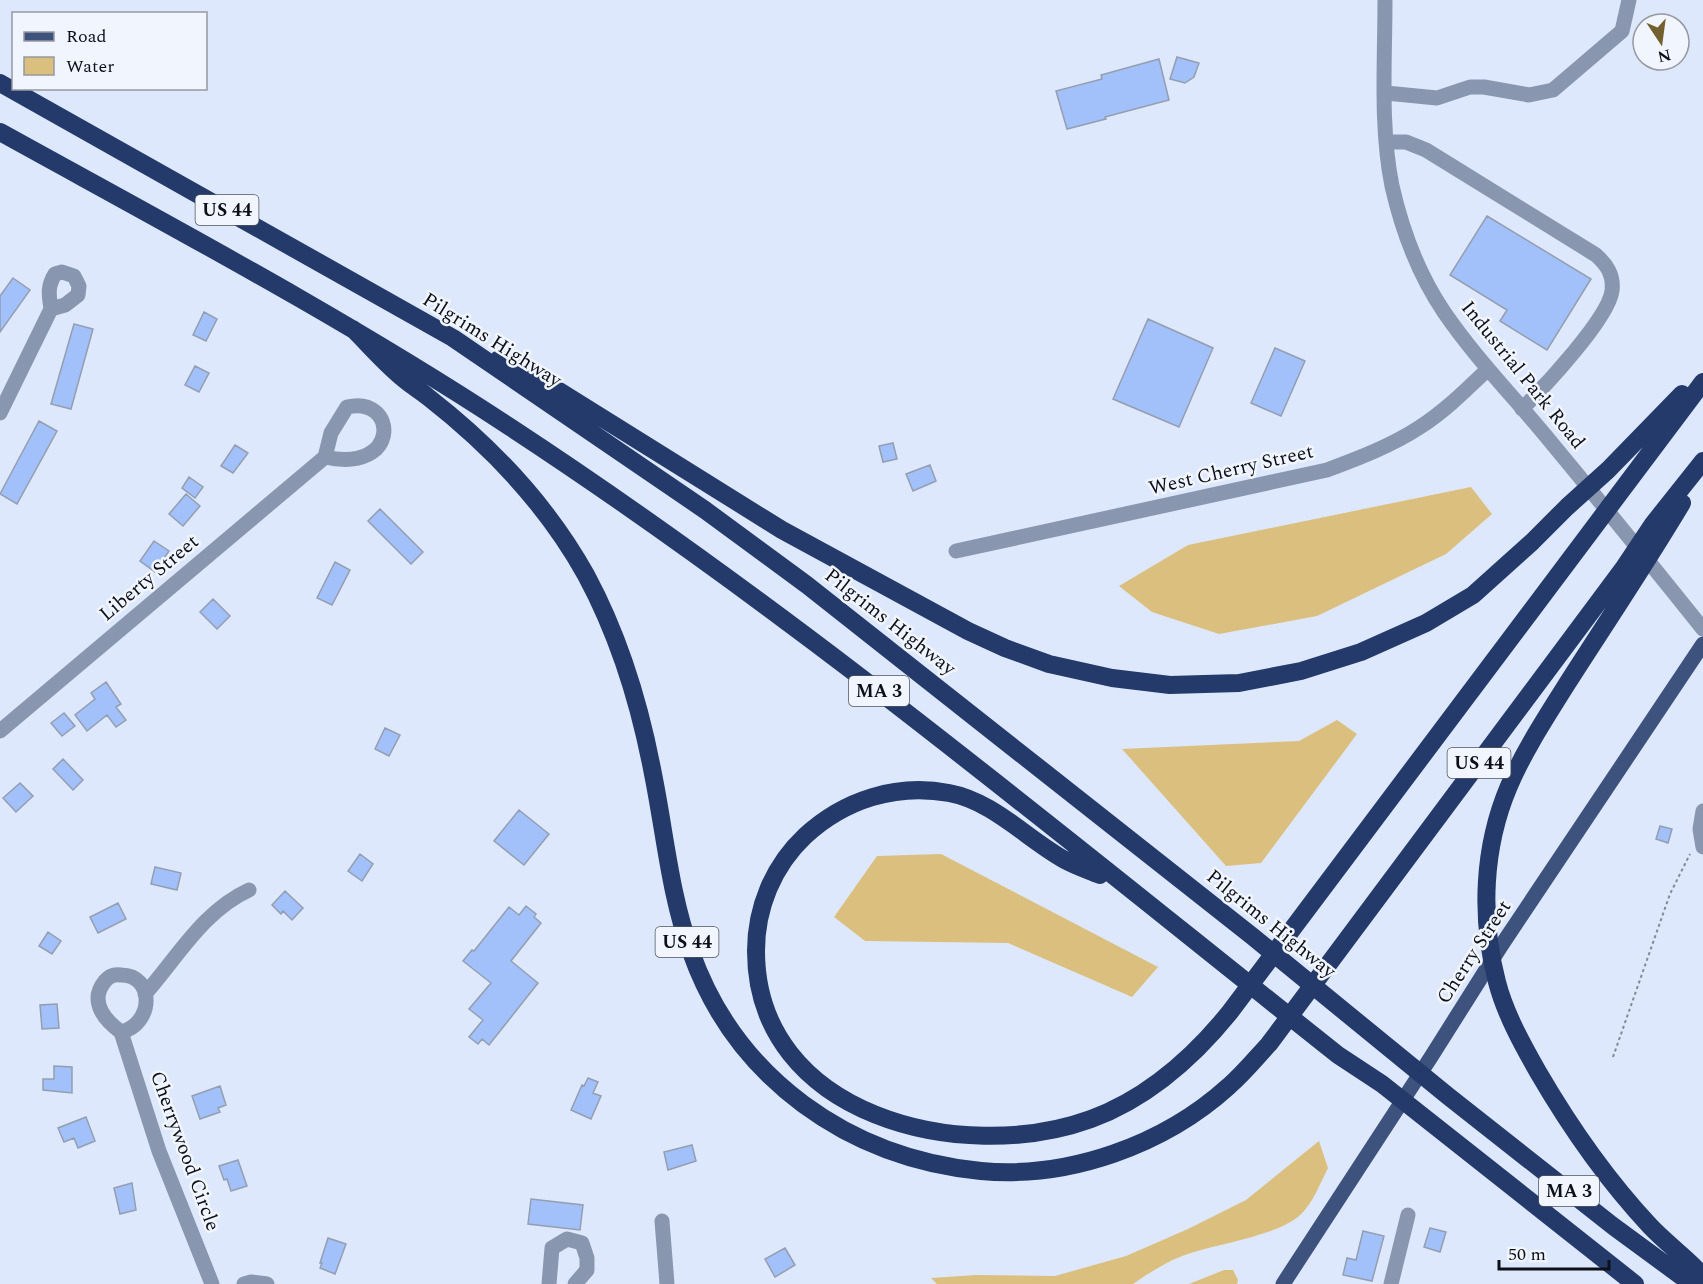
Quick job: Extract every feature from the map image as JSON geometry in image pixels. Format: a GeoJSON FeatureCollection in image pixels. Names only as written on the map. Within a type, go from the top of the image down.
{"type":"FeatureCollection","features":[{"type":"Feature","properties":{"kind":"highway","name":"Pilgrims Highway"},"geometry":{"type":"LineString","coordinates":[[12,90],[453,338],[695,503],[807,585],[1089,806],[1448,1096],[1613,1226],[1692,1284]]}},
{"type":"Feature","properties":{"kind":"highway","name":"US 44"},"geometry":{"type":"LineString","coordinates":[[0,132],[353,329],[403,379],[464,427],[516,478],[541,507],[566,542],[585,574],[620,649],[635,694],[653,772],[681,921],[702,981],[729,1028],[752,1057],[795,1099],[825,1120],[854,1137],[914,1160],[951,1168],[992,1172],[1027,1172],[1095,1160],[1153,1138],[1208,1104],[1229,1087],[1269,1044],[1628,576],[1703,461]]}},
{"type":"Feature","properties":{"kind":"highway","name":"MA 3"},"geometry":{"type":"LineString","coordinates":[[353,329],[512,428],[684,546],[793,625],[913,717],[1338,1055],[1382,1084],[1635,1284]]}},
{"type":"Feature","properties":{"kind":"highway","name":"US 44"},"geometry":{"type":"LineString","coordinates":[[453,338],[530,373],[782,530],[968,631],[1049,664],[1113,678],[1170,685],[1239,683],[1301,671],[1361,652],[1426,623],[1473,595],[1532,542],[1608,470],[1703,373]]}},
{"type":"Feature","properties":{"kind":"highway"},"geometry":{"type":"LineString","coordinates":[[1124,886],[1065,860],[988,808],[953,793],[921,790],[898,791],[860,800],[829,816],[815,828],[786,857],[775,873],[764,901],[756,940],[758,985],[764,1008],[782,1042],[799,1066],[843,1099],[891,1120],[922,1129],[953,1135],[982,1137],[1013,1136],[1062,1128],[1108,1112],[1152,1088],[1174,1072],[1208,1039],[1230,1012],[1703,382]]}},
{"type":"Feature","properties":{"kind":"highway"},"geometry":{"type":"LineString","coordinates":[[1658,530],[1703,467]]}},
{"type":"Feature","properties":{"kind":"highway"},"geometry":{"type":"LineString","coordinates":[[1628,576],[1533,739],[1509,785],[1490,846],[1486,884],[1487,927],[1494,969],[1502,998],[1530,1059],[1553,1097],[1597,1163],[1651,1228],[1703,1276]]}},
{"type":"Feature","properties":{"kind":"main road","name":"Cherry Street"},"geometry":{"type":"LineString","coordinates":[[1283,1284],[1501,946],[1703,644]]}},
{"type":"Feature","properties":{"kind":"street","name":"Industrial Park Road"},"geometry":{"type":"LineString","coordinates":[[1385,0],[1386,142],[1392,186],[1414,255],[1444,311],[1488,369],[1703,629]]}},
{"type":"Feature","properties":{"kind":"street"},"geometry":{"type":"LineString","coordinates":[[1386,93],[1430,99],[1470,87],[1484,87],[1529,95],[1553,90],[1622,31],[1629,0]]}},
{"type":"Feature","properties":{"kind":"street"},"geometry":{"type":"LineString","coordinates":[[1386,142],[1406,142],[1460,169],[1606,263],[1611,274],[1612,293],[1605,310],[1557,373],[1522,409]]}},
{"type":"Feature","properties":{"kind":"street"},"geometry":{"type":"LineString","coordinates":[[0,413],[51,309]]}},
{"type":"Feature","properties":{"kind":"street","name":"West Cherry Street"},"geometry":{"type":"LineString","coordinates":[[956,551],[1327,470],[1369,454],[1421,426],[1458,398],[1488,369]]}},
{"type":"Feature","properties":{"kind":"street","name":"Liberty Street"},"geometry":{"type":"LineString","coordinates":[[0,731],[325,457]]}},
{"type":"Feature","properties":{"kind":"street"},"geometry":{"type":"LineString","coordinates":[[1703,811],[1700,829],[1703,848]]}},
{"type":"Feature","properties":{"kind":"street"},"geometry":{"type":"LineString","coordinates":[[121,1032],[136,1025],[143,1016],[145,994],[208,917],[232,898],[249,890]]}},
{"type":"Feature","properties":{"kind":"street","name":"Cherrywood Circle"},"geometry":{"type":"LineString","coordinates":[[145,994],[138,979],[129,975],[117,975],[107,978],[101,987],[98,1001],[101,1011],[111,1025],[121,1032],[159,1151],[212,1284]]}},
{"type":"Feature","properties":{"kind":"street"},"geometry":{"type":"LineString","coordinates":[[1391,1284],[1408,1215]]}},
{"type":"Feature","properties":{"kind":"street"},"geometry":{"type":"LineString","coordinates":[[662,1221],[668,1284]]}},
{"type":"Feature","properties":{"kind":"street"},"geometry":{"type":"LineString","coordinates":[[549,1284],[552,1248],[567,1239],[582,1243],[587,1258],[587,1270],[575,1284]]}},
{"type":"Feature","properties":{"kind":"street"},"geometry":{"type":"LineString","coordinates":[[244,1284],[251,1282],[267,1284]]}},
{"type":"Feature","properties":{"kind":"path"},"geometry":{"type":"LineString","coordinates":[[1612,1057],[1670,894],[1700,829]]}},
{"type":"Feature","properties":{"kind":"water"},"geometry":{"type":"Polygon","coordinates":[[[1471,487],[1492,514],[1446,554],[1317,616],[1219,634],[1152,612],[1119,586],[1188,545],[1471,487]]]}},
{"type":"Feature","properties":{"kind":"water"},"geometry":{"type":"Polygon","coordinates":[[[1337,720],[1357,734],[1261,863],[1226,866],[1122,749],[1299,741],[1337,720]]]}},
{"type":"Feature","properties":{"kind":"water"},"geometry":{"type":"Polygon","coordinates":[[[941,854],[1158,967],[1132,997],[1008,943],[865,941],[834,917],[877,856],[941,854]]]}},
{"type":"Feature","properties":{"kind":"water"},"geometry":{"type":"Polygon","coordinates":[[[1319,1141],[1328,1168],[1312,1199],[1299,1216],[1289,1223],[1264,1233],[1178,1258],[1133,1284],[937,1284],[931,1278],[976,1275],[1055,1276],[1126,1256],[1246,1200],[1319,1141]]]}},
{"type":"Feature","properties":{"kind":"water"},"geometry":{"type":"Polygon","coordinates":[[[1224,1270],[1233,1270],[1238,1280],[1237,1284],[1189,1284],[1224,1270]]]}},
{"type":"Feature","properties":{"kind":"building"},"geometry":{"type":"Polygon","coordinates":[[[1177,57],[1199,63],[1194,77],[1185,83],[1170,79],[1177,57]]]}},
{"type":"Feature","properties":{"kind":"building"},"geometry":{"type":"Polygon","coordinates":[[[1159,59],[1169,100],[1067,129],[1056,91],[1102,79],[1101,75],[1159,59]]]}},
{"type":"Feature","properties":{"kind":"building"},"geometry":{"type":"Polygon","coordinates":[[[1487,216],[1591,279],[1547,350],[1500,321],[1507,310],[1450,275],[1487,216]]]}},
{"type":"Feature","properties":{"kind":"building"},"geometry":{"type":"Polygon","coordinates":[[[13,278],[30,290],[0,332],[0,296],[13,278]]]}},
{"type":"Feature","properties":{"kind":"building"},"geometry":{"type":"Polygon","coordinates":[[[204,312],[217,319],[206,341],[193,335],[204,312]]]}},
{"type":"Feature","properties":{"kind":"building"},"geometry":{"type":"Polygon","coordinates":[[[1148,319],[1213,348],[1179,427],[1113,399],[1148,319]]]}},
{"type":"Feature","properties":{"kind":"building"},"geometry":{"type":"Polygon","coordinates":[[[74,324],[93,329],[71,409],[51,404],[74,324]]]}},
{"type":"Feature","properties":{"kind":"building"},"geometry":{"type":"Polygon","coordinates":[[[1275,348],[1305,361],[1281,416],[1251,403],[1275,348]]]}},
{"type":"Feature","properties":{"kind":"building"},"geometry":{"type":"Polygon","coordinates":[[[195,366],[209,373],[199,392],[185,385],[195,366]]]}},
{"type":"Feature","properties":{"kind":"building"},"geometry":{"type":"Polygon","coordinates":[[[39,421],[57,431],[17,504],[0,494],[39,421]]]}},
{"type":"Feature","properties":{"kind":"building"},"geometry":{"type":"Polygon","coordinates":[[[893,443],[897,459],[883,462],[879,446],[893,443]]]}},
{"type":"Feature","properties":{"kind":"building"},"geometry":{"type":"Polygon","coordinates":[[[235,445],[248,453],[233,473],[221,466],[235,445]]]}},
{"type":"Feature","properties":{"kind":"building"},"geometry":{"type":"Polygon","coordinates":[[[930,465],[936,481],[913,491],[906,474],[930,465]]]}},
{"type":"Feature","properties":{"kind":"building"},"geometry":{"type":"Polygon","coordinates":[[[189,477],[203,487],[195,498],[182,488],[189,477]]]}},
{"type":"Feature","properties":{"kind":"building"},"geometry":{"type":"Polygon","coordinates":[[[186,494],[200,506],[183,526],[169,514],[186,494]]]}},
{"type":"Feature","properties":{"kind":"building"},"geometry":{"type":"Polygon","coordinates":[[[380,509],[423,552],[411,564],[368,521],[380,509]]]}},
{"type":"Feature","properties":{"kind":"building"},"geometry":{"type":"Polygon","coordinates":[[[154,541],[169,551],[155,572],[140,561],[154,541]]]}},
{"type":"Feature","properties":{"kind":"building"},"geometry":{"type":"Polygon","coordinates":[[[335,562],[350,570],[332,605],[317,598],[335,562]]]}},
{"type":"Feature","properties":{"kind":"building"},"geometry":{"type":"Polygon","coordinates":[[[213,599],[230,616],[217,629],[200,612],[213,599]]]}},
{"type":"Feature","properties":{"kind":"building"},"geometry":{"type":"Polygon","coordinates":[[[106,682],[121,704],[116,707],[126,720],[116,727],[107,715],[87,731],[75,715],[95,699],[91,693],[106,682]]]}},
{"type":"Feature","properties":{"kind":"building"},"geometry":{"type":"Polygon","coordinates":[[[64,713],[75,726],[62,736],[51,723],[64,713]]]}},
{"type":"Feature","properties":{"kind":"building"},"geometry":{"type":"Polygon","coordinates":[[[385,728],[400,735],[389,756],[375,749],[385,728]]]}},
{"type":"Feature","properties":{"kind":"building"},"geometry":{"type":"Polygon","coordinates":[[[63,759],[83,780],[73,790],[53,769],[63,759]]]}},
{"type":"Feature","properties":{"kind":"building"},"geometry":{"type":"Polygon","coordinates":[[[20,783],[33,796],[16,812],[3,798],[20,783]]]}},
{"type":"Feature","properties":{"kind":"building"},"geometry":{"type":"Polygon","coordinates":[[[519,810],[549,834],[524,865],[494,841],[519,810]]]}},
{"type":"Feature","properties":{"kind":"building"},"geometry":{"type":"Polygon","coordinates":[[[1660,826],[1672,829],[1668,843],[1656,839],[1660,826]]]}},
{"type":"Feature","properties":{"kind":"building"},"geometry":{"type":"Polygon","coordinates":[[[360,854],[373,864],[362,881],[348,871],[360,854]]]}},
{"type":"Feature","properties":{"kind":"building"},"geometry":{"type":"Polygon","coordinates":[[[155,867],[181,873],[177,890],[151,884],[155,867]]]}},
{"type":"Feature","properties":{"kind":"building"},"geometry":{"type":"Polygon","coordinates":[[[285,891],[303,908],[292,920],[272,905],[285,891]]]}},
{"type":"Feature","properties":{"kind":"building"},"geometry":{"type":"Polygon","coordinates":[[[118,903],[126,919],[98,933],[90,917],[118,903]]]}},
{"type":"Feature","properties":{"kind":"building"},"geometry":{"type":"Polygon","coordinates":[[[526,906],[536,914],[534,917],[541,923],[511,961],[538,983],[489,1045],[482,1039],[478,1044],[469,1037],[483,1020],[469,1009],[491,983],[463,961],[472,950],[474,951],[509,907],[519,915],[526,906]]]}},
{"type":"Feature","properties":{"kind":"building"},"geometry":{"type":"Polygon","coordinates":[[[48,932],[61,941],[52,954],[39,946],[48,932]]]}},
{"type":"Feature","properties":{"kind":"building"},"geometry":{"type":"Polygon","coordinates":[[[57,1004],[59,1028],[42,1029],[40,1005],[57,1004]]]}},
{"type":"Feature","properties":{"kind":"building"},"geometry":{"type":"Polygon","coordinates":[[[54,1066],[72,1067],[72,1093],[43,1090],[43,1079],[54,1079],[54,1066]]]}},
{"type":"Feature","properties":{"kind":"building"},"geometry":{"type":"Polygon","coordinates":[[[588,1078],[598,1082],[593,1093],[601,1096],[591,1119],[571,1110],[582,1085],[584,1086],[588,1078]]]}},
{"type":"Feature","properties":{"kind":"building"},"geometry":{"type":"Polygon","coordinates":[[[220,1086],[226,1105],[218,1108],[220,1112],[200,1119],[192,1096],[220,1086]]]}},
{"type":"Feature","properties":{"kind":"building"},"geometry":{"type":"Polygon","coordinates":[[[86,1117],[95,1141],[78,1148],[74,1138],[64,1142],[58,1128],[86,1117]]]}},
{"type":"Feature","properties":{"kind":"building"},"geometry":{"type":"Polygon","coordinates":[[[692,1145],[696,1161],[668,1170],[664,1152],[692,1145]]]}},
{"type":"Feature","properties":{"kind":"building"},"geometry":{"type":"Polygon","coordinates":[[[238,1160],[247,1186],[231,1191],[219,1166],[238,1160]]]}},
{"type":"Feature","properties":{"kind":"building"},"geometry":{"type":"Polygon","coordinates":[[[132,1183],[136,1210],[120,1214],[114,1188],[132,1183]]]}},
{"type":"Feature","properties":{"kind":"building"},"geometry":{"type":"Polygon","coordinates":[[[531,1199],[583,1205],[580,1230],[528,1224],[531,1199]]]}},
{"type":"Feature","properties":{"kind":"building"},"geometry":{"type":"Polygon","coordinates":[[[1430,1228],[1446,1232],[1440,1252],[1424,1247],[1430,1228]]]}},
{"type":"Feature","properties":{"kind":"building"},"geometry":{"type":"Polygon","coordinates":[[[1363,1231],[1384,1236],[1372,1281],[1343,1275],[1347,1258],[1356,1260],[1363,1231]]]}},
{"type":"Feature","properties":{"kind":"building"},"geometry":{"type":"Polygon","coordinates":[[[328,1238],[346,1244],[335,1274],[320,1268],[328,1238]]]}},
{"type":"Feature","properties":{"kind":"building"},"geometry":{"type":"Polygon","coordinates":[[[785,1248],[795,1265],[775,1277],[765,1259],[785,1248]]]}}]}
